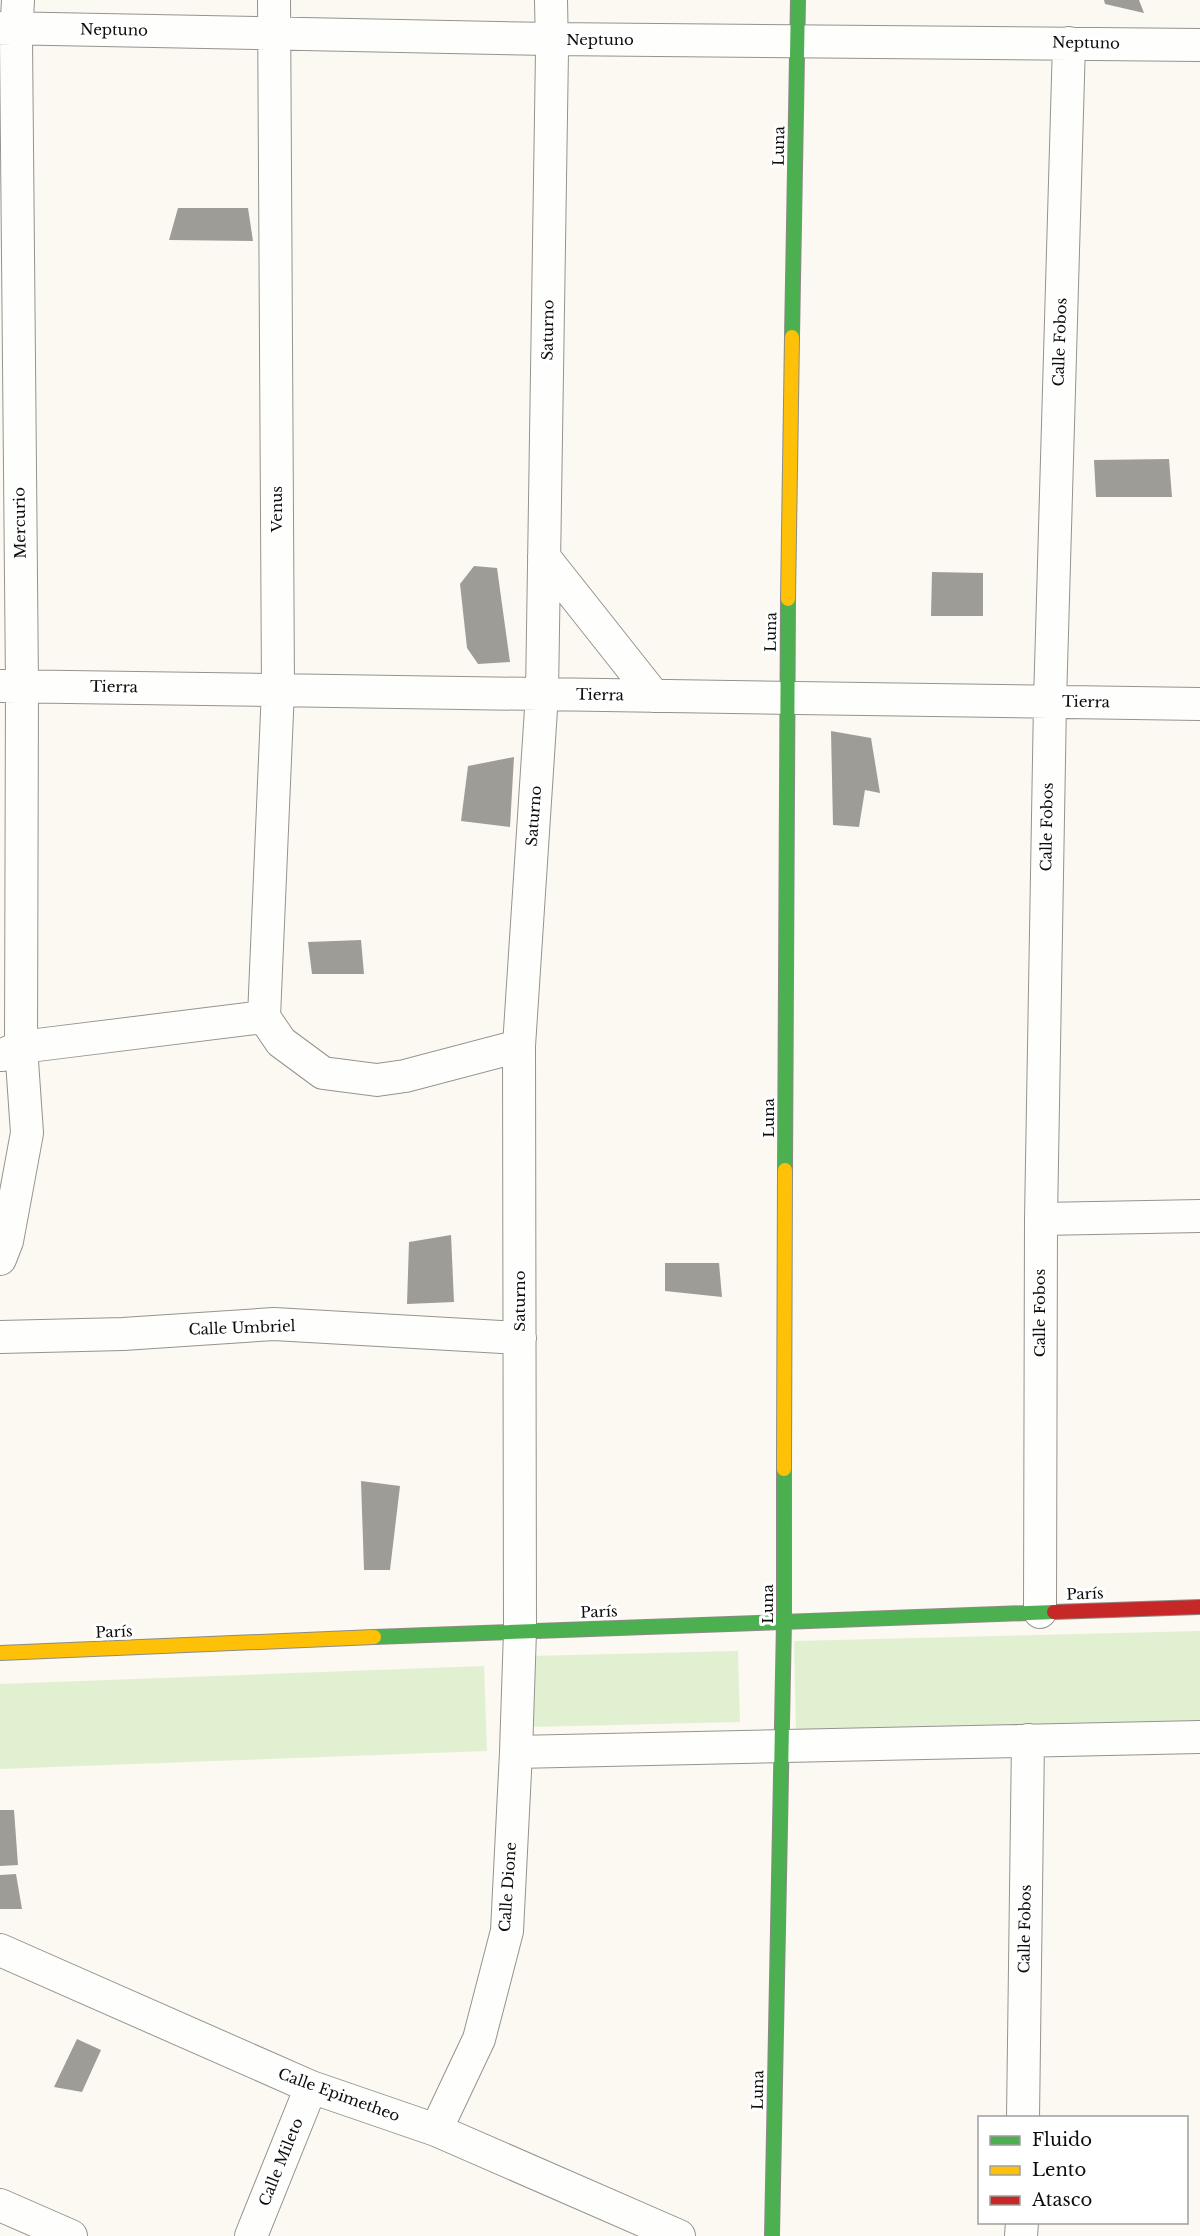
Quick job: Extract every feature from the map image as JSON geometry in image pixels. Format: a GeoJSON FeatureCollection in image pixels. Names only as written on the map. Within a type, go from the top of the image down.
{"type":"FeatureCollection","features":[{"type":"Feature","properties":{"kind":"street","name":"Venus"},"geometry":{"type":"LineString","coordinates":[[264,1017],[278,689],[274,0]]}},
{"type":"Feature","properties":{"kind":"street","name":"Saturno"},"geometry":{"type":"LineString","coordinates":[[520,1631],[519,1046],[542,694],[551,0]]}},
{"type":"Feature","properties":{"kind":"street","name":"Luna"},"geometry":{"type":"LineString","coordinates":[[772,2236],[784,1622],[786,698],[798,0]]}},
{"type":"Feature","properties":{"kind":"street","name":"Neptuno"},"geometry":{"type":"LineString","coordinates":[[12,19],[273,33],[551,39],[1200,45]]}},
{"type":"Feature","properties":{"kind":"street","name":"Mercurio"},"geometry":{"type":"LineString","coordinates":[[0,1259],[7,1241],[27,1133],[10,1051],[12,19]]}},
{"type":"Feature","properties":{"kind":"street","name":"Calle Fobos"},"geometry":{"type":"LineString","coordinates":[[1040,1612],[1041,1219],[1050,702],[1068,43]]}},
{"type":"Feature","properties":{"kind":"street"},"geometry":{"type":"LineString","coordinates":[[544,557],[654,696]]}},
{"type":"Feature","properties":{"kind":"street","name":"Tierra"},"geometry":{"type":"LineString","coordinates":[[11,686],[1200,704]]}},
{"type":"Feature","properties":{"kind":"street"},"geometry":{"type":"LineString","coordinates":[[10,1051],[264,1017],[281,1042],[323,1073],[377,1080],[405,1076],[519,1046]]}},
{"type":"Feature","properties":{"kind":"street"},"geometry":{"type":"LineString","coordinates":[[1041,1219],[1200,1216]]}},
{"type":"Feature","properties":{"kind":"street","name":"Calle Umbriel"},"geometry":{"type":"LineString","coordinates":[[0,1337],[123,1334],[274,1324],[520,1338]]}},
{"type":"Feature","properties":{"kind":"street","name":"París"},"geometry":{"type":"LineString","coordinates":[[0,1653],[520,1631],[1200,1607]]}},
{"type":"Feature","properties":{"kind":"street","name":"Calle Dione"},"geometry":{"type":"LineString","coordinates":[[436,2130],[479,2039],[507,1931],[520,1631]]}},
{"type":"Feature","properties":{"kind":"street"},"geometry":{"type":"LineString","coordinates":[[516,1752],[1200,1737]]}},
{"type":"Feature","properties":{"kind":"street","name":"Calle Fobos"},"geometry":{"type":"LineString","coordinates":[[1023,2116],[1028,1740]]}},
{"type":"Feature","properties":{"kind":"street","name":"Calle Epimetheo"},"geometry":{"type":"LineString","coordinates":[[0,1950],[311,2087],[436,2130],[679,2236]]}},
{"type":"Feature","properties":{"kind":"street","name":"Calle Mileto"},"geometry":{"type":"LineString","coordinates":[[251,2236],[311,2087]]}},
{"type":"Feature","properties":{"kind":"street"},"geometry":{"type":"LineString","coordinates":[[0,2205],[71,2236]]}},
{"type":"Feature","properties":{"kind":"green space"},"geometry":{"type":"Polygon","coordinates":[[[1200,1631],[1200,1722],[796,1732],[794,1641],[1200,1631]]]}},
{"type":"Feature","properties":{"kind":"green space"},"geometry":{"type":"Polygon","coordinates":[[[738,1651],[740,1722],[530,1727],[529,1656],[738,1651]]]}},
{"type":"Feature","properties":{"kind":"green space"},"geometry":{"type":"Polygon","coordinates":[[[484,1666],[487,1751],[0,1769],[0,1684],[484,1666]]]}},
{"type":"Feature","properties":{"kind":"building"},"geometry":{"type":"Polygon","coordinates":[[[1104,0],[1139,0],[1144,13],[1105,4],[1104,0]]]}},
{"type":"Feature","properties":{"kind":"building"},"geometry":{"type":"Polygon","coordinates":[[[178,208],[248,208],[253,241],[169,240],[178,208]]]}},
{"type":"Feature","properties":{"kind":"building"},"geometry":{"type":"Polygon","coordinates":[[[1169,459],[1172,497],[1096,497],[1094,460],[1169,459]]]}},
{"type":"Feature","properties":{"kind":"building"},"geometry":{"type":"Polygon","coordinates":[[[474,566],[497,568],[510,662],[478,664],[467,648],[460,584],[474,566]]]}},
{"type":"Feature","properties":{"kind":"building"},"geometry":{"type":"Polygon","coordinates":[[[932,572],[983,573],[983,616],[931,616],[932,572]]]}},
{"type":"Feature","properties":{"kind":"building"},"geometry":{"type":"Polygon","coordinates":[[[831,731],[871,738],[880,793],[865,790],[859,827],[833,825],[831,731]]]}},
{"type":"Feature","properties":{"kind":"building"},"geometry":{"type":"Polygon","coordinates":[[[514,757],[510,827],[461,821],[468,766],[514,757]]]}},
{"type":"Feature","properties":{"kind":"building"},"geometry":{"type":"Polygon","coordinates":[[[361,940],[364,974],[312,974],[308,942],[361,940]]]}},
{"type":"Feature","properties":{"kind":"building"},"geometry":{"type":"Polygon","coordinates":[[[451,1235],[454,1302],[407,1304],[409,1242],[451,1235]]]}},
{"type":"Feature","properties":{"kind":"building"},"geometry":{"type":"Polygon","coordinates":[[[665,1263],[719,1263],[722,1297],[665,1291],[665,1263]]]}},
{"type":"Feature","properties":{"kind":"building"},"geometry":{"type":"Polygon","coordinates":[[[361,1481],[400,1486],[390,1570],[364,1570],[361,1481]]]}},
{"type":"Feature","properties":{"kind":"building"},"geometry":{"type":"Polygon","coordinates":[[[0,1810],[14,1810],[18,1865],[0,1866],[0,1810]]]}},
{"type":"Feature","properties":{"kind":"building"},"geometry":{"type":"Polygon","coordinates":[[[16,1874],[22,1909],[0,1909],[0,1875],[16,1874]]]}},
{"type":"Feature","properties":{"kind":"building"},"geometry":{"type":"Polygon","coordinates":[[[77,2039],[101,2050],[82,2092],[54,2087],[77,2039]]]}},
{"type":"Feature","properties":{"kind":"traffic: fast"},"geometry":{"type":"LineString","coordinates":[[792,337],[798,0]]}},
{"type":"Feature","properties":{"kind":"traffic: fast"},"geometry":{"type":"LineString","coordinates":[[785,1170],[788,599]]}},
{"type":"Feature","properties":{"kind":"traffic: fast"},"geometry":{"type":"LineString","coordinates":[[772,2236],[784,1622],[784,1469]]}},
{"type":"Feature","properties":{"kind":"traffic: fast"},"geometry":{"type":"LineString","coordinates":[[374,1637],[1054,1612]]}},
{"type":"Feature","properties":{"kind":"traffic: slow"},"geometry":{"type":"LineString","coordinates":[[788,599],[792,337]]}},
{"type":"Feature","properties":{"kind":"traffic: slow"},"geometry":{"type":"LineString","coordinates":[[784,1469],[785,1170]]}},
{"type":"Feature","properties":{"kind":"traffic: slow"},"geometry":{"type":"LineString","coordinates":[[0,1653],[374,1637]]}},
{"type":"Feature","properties":{"kind":"traffic: jam"},"geometry":{"type":"LineString","coordinates":[[1054,1612],[1200,1607]]}}]}
